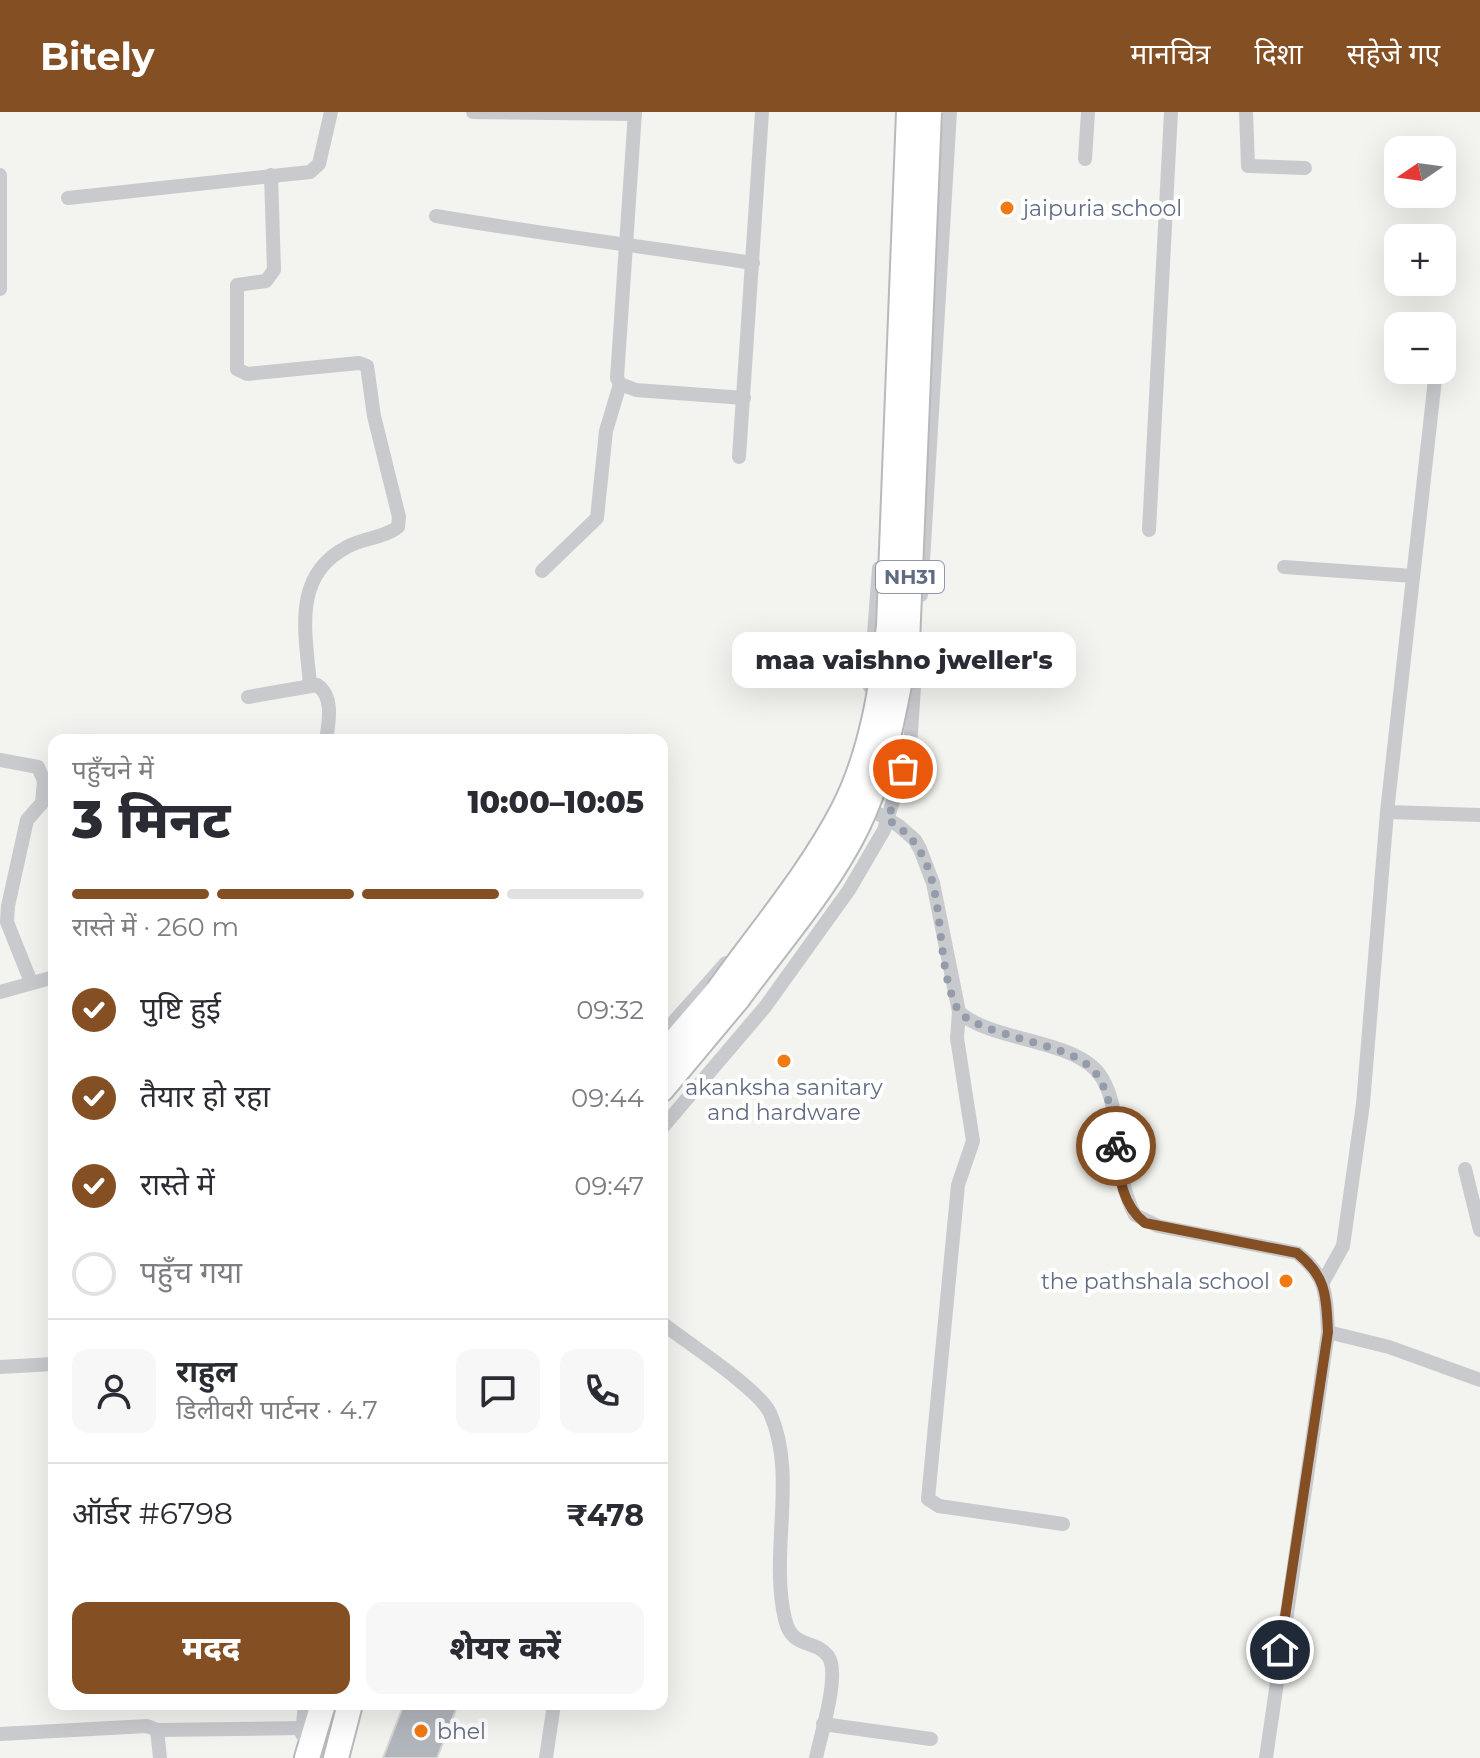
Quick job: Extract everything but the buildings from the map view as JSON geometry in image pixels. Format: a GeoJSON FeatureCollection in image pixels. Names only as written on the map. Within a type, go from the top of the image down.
{"type":"FeatureCollection","features":[{"type":"Feature","properties":{"kind":"highway","name":"NH31"},"geometry":{"type":"LineString","coordinates":[[668,1080],[728,994],[844,808],[882,687],[889,626],[909,112]]}},
{"type":"Feature","properties":{"kind":"highway","name":"NH31"},"geometry":{"type":"LineString","coordinates":[[668,1050],[728,994],[824,879],[857,827],[882,760],[907,643],[929,112]]}},
{"type":"Feature","properties":{"kind":"highway"},"geometry":{"type":"LineString","coordinates":[[307,1758],[321,1710]]}},
{"type":"Feature","properties":{"kind":"highway"},"geometry":{"type":"LineString","coordinates":[[336,1758],[348,1710]]}},
{"type":"Feature","properties":{"kind":"street"},"geometry":{"type":"LineString","coordinates":[[68,198],[301,174],[316,169],[331,112]]}},
{"type":"Feature","properties":{"kind":"street"},"geometry":{"type":"LineString","coordinates":[[473,112],[635,113],[629,244],[617,366],[620,384],[606,431],[597,518],[542,571]]}},
{"type":"Feature","properties":{"kind":"street"},"geometry":{"type":"LineString","coordinates":[[739,457],[762,112]]}},
{"type":"Feature","properties":{"kind":"street"},"geometry":{"type":"LineString","coordinates":[[668,1028],[728,961],[805,858],[842,793],[867,715],[877,611],[900,112]]}},
{"type":"Feature","properties":{"kind":"street"},"geometry":{"type":"LineString","coordinates":[[668,1121],[765,1007],[849,890],[888,820],[910,746],[950,112]]}},
{"type":"Feature","properties":{"kind":"street"},"geometry":{"type":"LineString","coordinates":[[1085,159],[1088,112]]}},
{"type":"Feature","properties":{"kind":"street"},"geometry":{"type":"LineString","coordinates":[[1149,530],[1171,112]]}},
{"type":"Feature","properties":{"kind":"street"},"geometry":{"type":"LineString","coordinates":[[1246,112],[1248,166],[1305,168]]}},
{"type":"Feature","properties":{"kind":"street"},"geometry":{"type":"LineString","coordinates":[[0,175],[0,289]]}},
{"type":"Feature","properties":{"kind":"street"},"geometry":{"type":"LineString","coordinates":[[271,175],[274,270],[266,281],[237,285],[237,369],[247,374],[359,363],[367,366],[374,416],[399,517],[398,527],[392,532],[363,539],[338,552],[313,579],[304,607],[310,685]]}},
{"type":"Feature","properties":{"kind":"street"},"geometry":{"type":"LineString","coordinates":[[436,216],[579,241],[629,244],[753,263]]}},
{"type":"Feature","properties":{"kind":"street"},"geometry":{"type":"LineString","coordinates":[[620,384],[636,390],[744,398]]}},
{"type":"Feature","properties":{"kind":"street"},"geometry":{"type":"LineString","coordinates":[[1323,1282],[1343,1246],[1348,1224],[1378,953],[1387,812],[1434,384]]}},
{"type":"Feature","properties":{"kind":"street"},"geometry":{"type":"LineString","coordinates":[[1284,567],[1413,576]]}},
{"type":"Feature","properties":{"kind":"street"},"geometry":{"type":"LineString","coordinates":[[248,697],[310,685],[324,690],[328,699],[326,734]]}},
{"type":"Feature","properties":{"kind":"street"},"geometry":{"type":"LineString","coordinates":[[0,760],[38,767],[44,781],[42,803],[27,820],[8,906],[7,922],[31,982]]}},
{"type":"Feature","properties":{"kind":"street"},"geometry":{"type":"LineString","coordinates":[[842,793],[915,840],[933,883],[959,1012],[957,1038],[973,1141],[958,1185],[928,1499],[939,1506],[1063,1524]]}},
{"type":"Feature","properties":{"kind":"street"},"geometry":{"type":"LineString","coordinates":[[1387,812],[1480,815]]}},
{"type":"Feature","properties":{"kind":"street"},"geometry":{"type":"LineString","coordinates":[[0,992],[48,978]]}},
{"type":"Feature","properties":{"kind":"street"},"geometry":{"type":"LineString","coordinates":[[959,1012],[980,1025],[1081,1060],[1102,1077],[1124,1196],[1135,1215],[1145,1223],[1297,1253],[1315,1267],[1323,1282],[1328,1332],[1266,1758]]}},
{"type":"Feature","properties":{"kind":"street"},"geometry":{"type":"LineString","coordinates":[[1465,1169],[1480,1230]]}},
{"type":"Feature","properties":{"kind":"street"},"geometry":{"type":"LineString","coordinates":[[668,1328],[755,1395],[771,1414],[780,1449],[780,1596],[789,1632],[795,1639],[822,1651],[831,1663],[832,1681],[816,1758]]}},
{"type":"Feature","properties":{"kind":"street"},"geometry":{"type":"LineString","coordinates":[[1328,1332],[1389,1347],[1480,1380]]}},
{"type":"Feature","properties":{"kind":"street"},"geometry":{"type":"LineString","coordinates":[[0,1367],[48,1364]]}},
{"type":"Feature","properties":{"kind":"street"},"geometry":{"type":"LineString","coordinates":[[299,1758],[304,1710]]}},
{"type":"Feature","properties":{"kind":"street"},"geometry":{"type":"LineString","coordinates":[[343,1758],[360,1710]]}},
{"type":"Feature","properties":{"kind":"street"},"geometry":{"type":"LineString","coordinates":[[546,1758],[553,1710]]}},
{"type":"Feature","properties":{"kind":"street"},"geometry":{"type":"LineString","coordinates":[[823,1724],[931,1739]]}},
{"type":"Feature","properties":{"kind":"street"},"geometry":{"type":"LineString","coordinates":[[0,1734],[147,1726],[157,1730],[302,1728]]}},
{"type":"Feature","properties":{"kind":"street"},"geometry":{"type":"LineString","coordinates":[[157,1730],[160,1758]]}},
{"type":"Feature","properties":{"kind":"way so far"},"geometry":{"type":"LineString","coordinates":[[903,769],[888,820],[915,840],[933,883],[951,988],[959,1012],[980,1025],[1061,1052],[1092,1067],[1102,1077],[1107,1089],[1116,1146]]}},
{"type":"Feature","properties":{"kind":"place","name":"jaipuria school"},"geometry":{"type":"Point","coordinates":[1007,208]}},
{"type":"Feature","properties":{"kind":"place","name":"maa vaishno jweller's"},"geometry":{"type":"Point","coordinates":[903,769]}},
{"type":"Feature","properties":{"kind":"place","name":"akanksha sanitary and hardware"},"geometry":{"type":"Point","coordinates":[784,1061]}},
{"type":"Feature","properties":{"kind":"place","name":"the pathshala school"},"geometry":{"type":"Point","coordinates":[1286,1281]}},
{"type":"Feature","properties":{"kind":"place","name":"bhel"},"geometry":{"type":"Point","coordinates":[421,1731]}},
{"type":"Feature","properties":{"kind":"route"},"geometry":{"type":"LineString","coordinates":[[1116,1146],[1124,1196],[1135,1215],[1145,1223],[1297,1253],[1315,1267],[1323,1282],[1328,1332],[1280,1650]]}}]}
